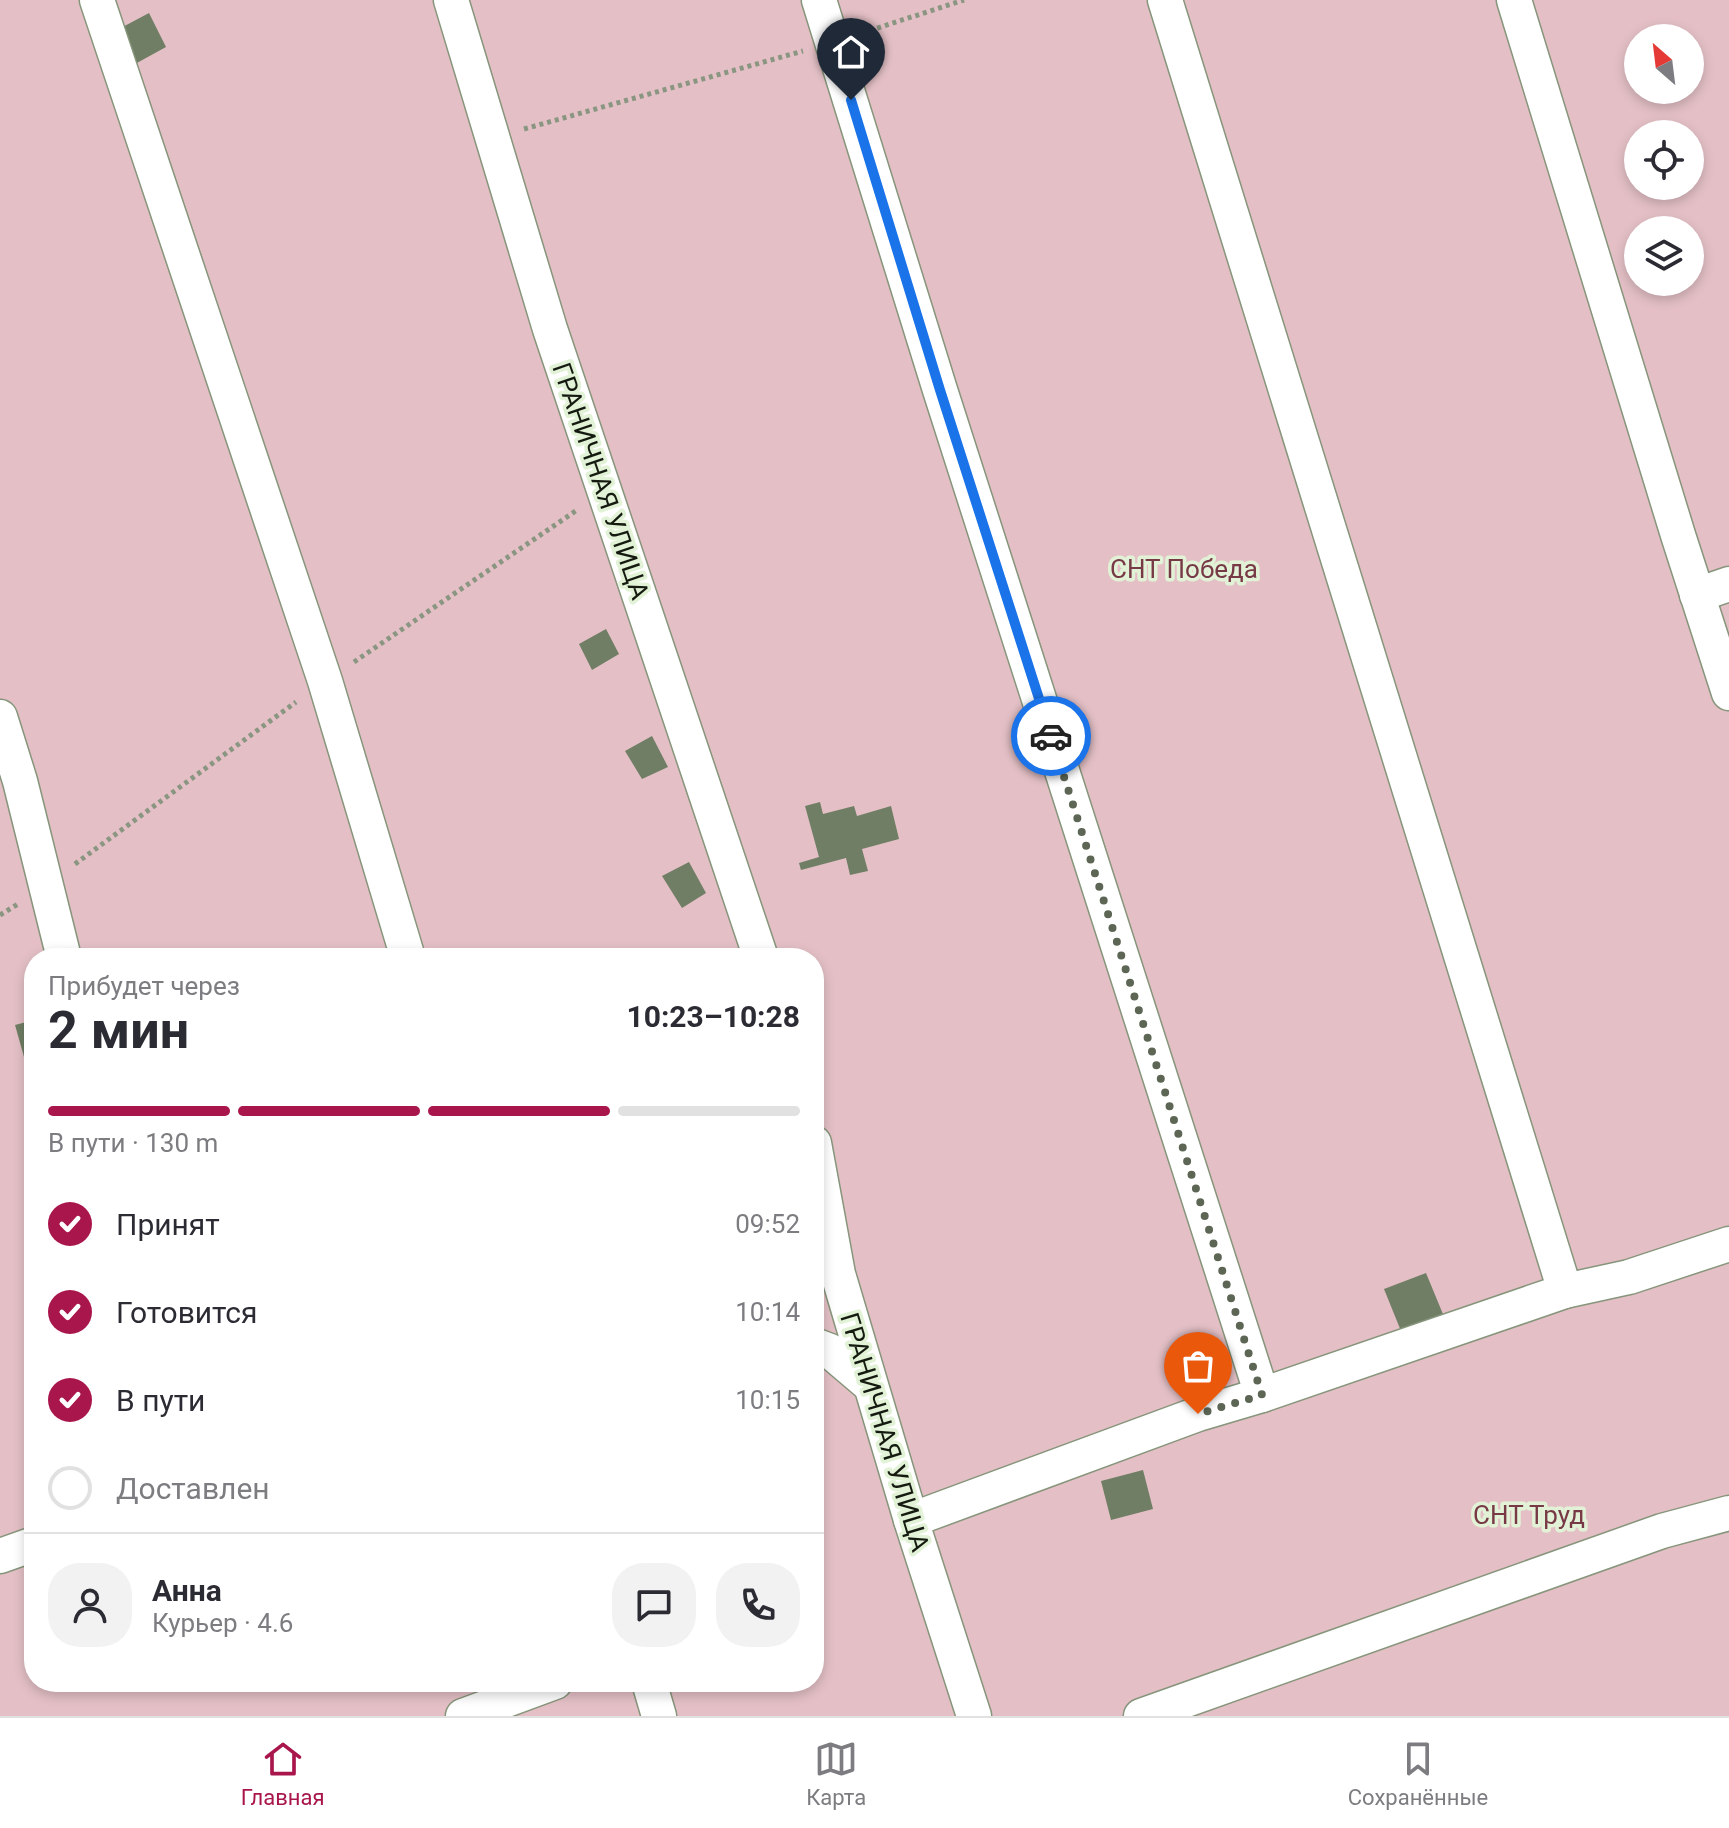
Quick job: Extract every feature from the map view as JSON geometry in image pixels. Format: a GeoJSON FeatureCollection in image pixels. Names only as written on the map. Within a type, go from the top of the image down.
{"type":"FeatureCollection","features":[{"type":"Feature","properties":{"kind":"street"},"geometry":{"type":"LineString","coordinates":[[97,0],[325,681],[405,948]]}},
{"type":"Feature","properties":{"kind":"street","name":"ГРАНИЧНАЯ УЛИЦА"},"geometry":{"type":"LineString","coordinates":[[451,0],[550,329],[758,948]]}},
{"type":"Feature","properties":{"kind":"street"},"geometry":{"type":"LineString","coordinates":[[819,0],[940,390],[1262,1395]]}},
{"type":"Feature","properties":{"kind":"street"},"geometry":{"type":"LineString","coordinates":[[1165,0],[1565,1291]]}},
{"type":"Feature","properties":{"kind":"street"},"geometry":{"type":"LineString","coordinates":[[1514,0],[1729,693]]}},
{"type":"Feature","properties":{"kind":"street"},"geometry":{"type":"LineString","coordinates":[[1697,595],[1729,584]]}},
{"type":"Feature","properties":{"kind":"street"},"geometry":{"type":"LineString","coordinates":[[0,717],[20,781],[62,948]]}},
{"type":"Feature","properties":{"kind":"street","name":"ГРАНИЧНАЯ УЛИЦА"},"geometry":{"type":"LineString","coordinates":[[824,1198],[838,1274],[870,1385],[974,1716]]}},
{"type":"Feature","properties":{"kind":"street"},"geometry":{"type":"LineString","coordinates":[[911,1520],[1198,1414],[1565,1291],[1629,1277],[1729,1244]]}},
{"type":"Feature","properties":{"kind":"street"},"geometry":{"type":"LineString","coordinates":[[824,1349],[870,1385]]}},
{"type":"Feature","properties":{"kind":"street"},"geometry":{"type":"LineString","coordinates":[[1141,1716],[1662,1531],[1729,1513]]}},
{"type":"Feature","properties":{"kind":"street"},"geometry":{"type":"LineString","coordinates":[[0,1556],[24,1548]]}},
{"type":"Feature","properties":{"kind":"street"},"geometry":{"type":"LineString","coordinates":[[463,1716],[528,1692]]}},
{"type":"Feature","properties":{"kind":"street"},"geometry":{"type":"LineString","coordinates":[[652,1692],[659,1716]]}},
{"type":"Feature","properties":{"kind":"path"},"geometry":{"type":"LineString","coordinates":[[492,138],[833,42],[964,0]]}},
{"type":"Feature","properties":{"kind":"path"},"geometry":{"type":"LineString","coordinates":[[0,915],[46,885],[325,681],[605,492]]}},
{"type":"Feature","properties":{"kind":"green space","name":"СНТ Победа"},"geometry":{"type":"Polygon","coordinates":[[[0,0],[1729,0],[1729,1716],[0,1716],[0,0]]]}},
{"type":"Feature","properties":{"kind":"building"},"geometry":{"type":"Polygon","coordinates":[[[149,13],[166,47],[135,64],[117,30],[149,13]]]}},
{"type":"Feature","properties":{"kind":"building"},"geometry":{"type":"Polygon","coordinates":[[[606,629],[619,654],[592,670],[579,644],[606,629]]]}},
{"type":"Feature","properties":{"kind":"building"},"geometry":{"type":"Polygon","coordinates":[[[652,736],[668,767],[642,779],[625,751],[652,736]]]}},
{"type":"Feature","properties":{"kind":"building"},"geometry":{"type":"Polygon","coordinates":[[[820,802],[823,814],[854,806],[857,816],[891,806],[899,839],[862,849],[868,871],[850,875],[846,858],[801,870],[799,863],[819,857],[805,806],[820,802]]]}},
{"type":"Feature","properties":{"kind":"building"},"geometry":{"type":"Polygon","coordinates":[[[689,862],[706,893],[682,908],[662,876],[689,862]]]}},
{"type":"Feature","properties":{"kind":"building"},"geometry":{"type":"Polygon","coordinates":[[[24,1023],[24,1057],[15,1025],[24,1023]]]}},
{"type":"Feature","properties":{"kind":"building"},"geometry":{"type":"Polygon","coordinates":[[[1426,1273],[1445,1319],[1403,1336],[1384,1289],[1426,1273]]]}},
{"type":"Feature","properties":{"kind":"building"},"geometry":{"type":"Polygon","coordinates":[[[1143,1470],[1153,1509],[1111,1520],[1101,1481],[1143,1470]]]}},
{"type":"Feature","properties":{"kind":"way so far"},"geometry":{"type":"LineString","coordinates":[[1051,736],[1262,1395],[1198,1414]]}},
{"type":"Feature","properties":{"kind":"route"},"geometry":{"type":"LineString","coordinates":[[851,100],[1051,736]]}},
{"type":"Feature","properties":{"kind":"park label","name":"СНТ Труд"},"geometry":{"type":"Point","coordinates":[1529,1515]}}]}
